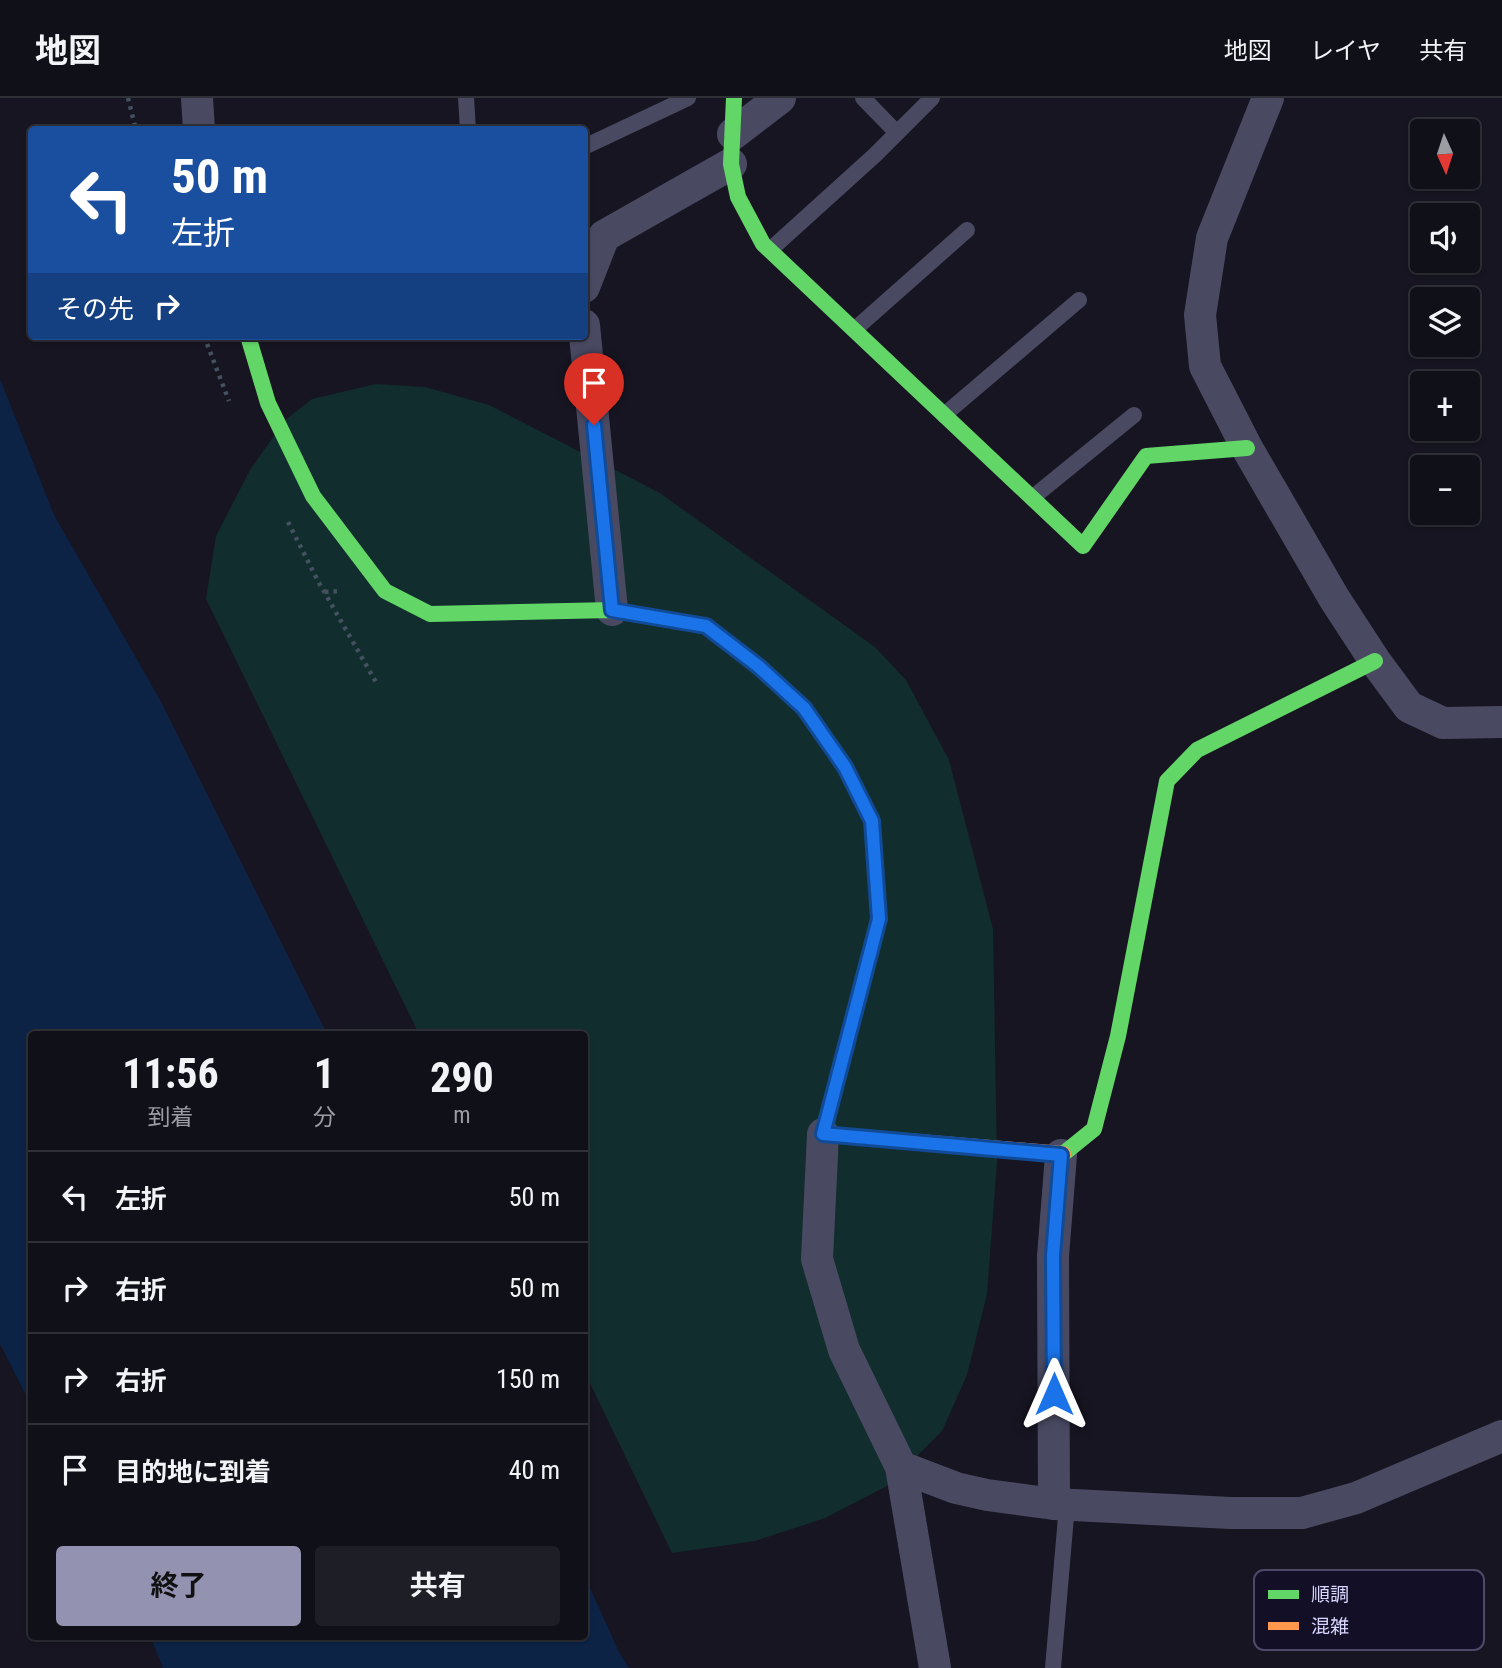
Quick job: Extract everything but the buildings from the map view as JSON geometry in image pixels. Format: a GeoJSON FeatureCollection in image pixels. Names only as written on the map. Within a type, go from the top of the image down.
{"type":"FeatureCollection","features":[{"type":"Feature","properties":{"kind":"street"},"geometry":{"type":"LineString","coordinates":[[197,98],[199,126]]}},
{"type":"Feature","properties":{"kind":"street"},"geometry":{"type":"LineString","coordinates":[[734,98],[732,149],[737,197],[763,244],[1083,546],[1146,456],[1247,448]]}},
{"type":"Feature","properties":{"kind":"street"},"geometry":{"type":"LineString","coordinates":[[588,277],[604,236],[732,149],[780,98]]}},
{"type":"Feature","properties":{"kind":"street"},"geometry":{"type":"LineString","coordinates":[[1268,98],[1212,238],[1200,315],[1205,366],[1247,448],[1334,598],[1409,707],[1443,723],[1502,722]]}},
{"type":"Feature","properties":{"kind":"street"},"geometry":{"type":"LineString","coordinates":[[249,340],[268,403],[313,496],[385,591],[430,614],[612,610],[706,626],[758,666],[804,708],[845,767],[872,821],[879,919],[823,1134],[817,1259],[844,1350],[901,1467],[935,1668]]}},
{"type":"Feature","properties":{"kind":"street"},"geometry":{"type":"LineString","coordinates":[[585,340],[612,610]]}},
{"type":"Feature","properties":{"kind":"street"},"geometry":{"type":"LineString","coordinates":[[823,1134],[1061,1155],[1094,1129],[1118,1037],[1167,781],[1197,750],[1375,661]]}},
{"type":"Feature","properties":{"kind":"street"},"geometry":{"type":"LineString","coordinates":[[1061,1155],[1053,1256],[1061,1504]]}},
{"type":"Feature","properties":{"kind":"street"},"geometry":{"type":"LineString","coordinates":[[901,1467],[957,1488],[987,1495],[1061,1504],[1230,1513],[1302,1513],[1356,1499],[1502,1436]]}},
{"type":"Feature","properties":{"kind":"lane"},"geometry":{"type":"LineString","coordinates":[[466,98],[468,126]]}},
{"type":"Feature","properties":{"kind":"lane"},"geometry":{"type":"LineString","coordinates":[[588,145],[688,98]]}},
{"type":"Feature","properties":{"kind":"lane"},"geometry":{"type":"LineString","coordinates":[[863,98],[897,133]]}},
{"type":"Feature","properties":{"kind":"lane"},"geometry":{"type":"LineString","coordinates":[[769,250],[932,98]]}},
{"type":"Feature","properties":{"kind":"lane"},"geometry":{"type":"LineString","coordinates":[[854,330],[967,230]]}},
{"type":"Feature","properties":{"kind":"lane"},"geometry":{"type":"LineString","coordinates":[[944,415],[1079,300]]}},
{"type":"Feature","properties":{"kind":"lane"},"geometry":{"type":"LineString","coordinates":[[1032,498],[1134,415]]}},
{"type":"Feature","properties":{"kind":"lane"},"geometry":{"type":"LineString","coordinates":[[1053,1668],[1061,1504]]}},
{"type":"Feature","properties":{"kind":"path"},"geometry":{"type":"LineString","coordinates":[[128,98],[135,126]]}},
{"type":"Feature","properties":{"kind":"green space"},"geometry":{"type":"Polygon","coordinates":[[[376,384],[425,387],[489,405],[660,493],[875,647],[906,680],[949,760],[993,929],[997,1162],[987,1294],[967,1375],[942,1431],[887,1486],[825,1518],[755,1541],[672,1553],[588,1379],[588,1031],[418,1031],[206,599],[216,536],[250,470],[285,420],[312,399],[376,384]]]}},
{"type":"Feature","properties":{"kind":"water"},"geometry":{"type":"Polygon","coordinates":[[[0,379],[54,515],[159,698],[326,1031],[28,1031],[28,1399],[0,1344],[0,379]]]}},
{"type":"Feature","properties":{"kind":"water"},"geometry":{"type":"Polygon","coordinates":[[[588,1584],[629,1668],[163,1668],[152,1640],[588,1640],[588,1584]]]}},
{"type":"Feature","properties":{"kind":"traffic: fast"},"geometry":{"type":"LineString","coordinates":[[734,98],[731,164],[738,197],[763,244],[1083,546],[1146,456],[1247,448]]}},
{"type":"Feature","properties":{"kind":"traffic: fast"},"geometry":{"type":"LineString","coordinates":[[249,340],[268,403],[313,496],[385,591],[430,614],[612,610],[706,626],[758,666],[804,708],[845,767],[872,821],[878,902]]}},
{"type":"Feature","properties":{"kind":"traffic: fast"},"geometry":{"type":"LineString","coordinates":[[1063,1154],[1094,1129],[1118,1036],[1167,781],[1197,750],[1375,661]]}},
{"type":"Feature","properties":{"kind":"traffic: slow"},"geometry":{"type":"LineString","coordinates":[[878,902],[879,919],[823,1134],[1063,1154]]}},
{"type":"Feature","properties":{"kind":"route"},"geometry":{"type":"LineString","coordinates":[[594,425],[612,610],[706,626],[758,666],[804,708],[845,767],[872,821],[879,919],[823,1134],[1061,1155],[1053,1256],[1054,1394]]}}]}
